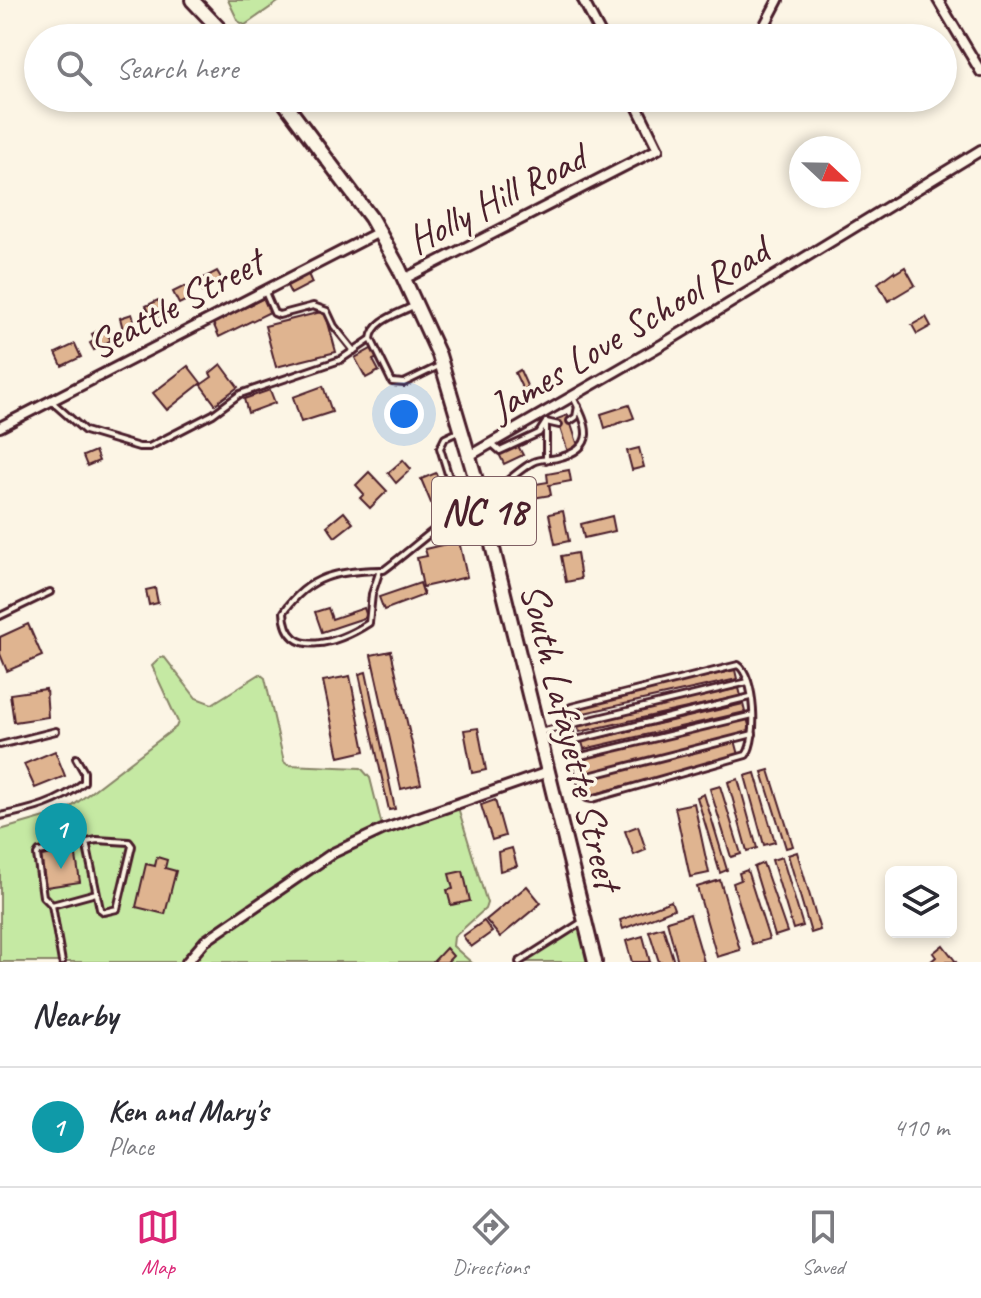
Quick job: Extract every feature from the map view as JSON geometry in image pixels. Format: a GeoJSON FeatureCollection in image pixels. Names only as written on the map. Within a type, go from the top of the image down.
{"type":"FeatureCollection","features":[{"type":"Feature","properties":{"kind":"main road"},"geometry":{"type":"LineString","coordinates":[[192,0],[215,24]]}},
{"type":"Feature","properties":{"kind":"main road","name":"South Lafayette Street"},"geometry":{"type":"LineString","coordinates":[[292,112],[343,178],[379,232],[404,279],[441,364],[477,484],[595,962]]}},
{"type":"Feature","properties":{"kind":"street"},"geometry":{"type":"LineString","coordinates":[[583,0],[596,24]]}},
{"type":"Feature","properties":{"kind":"street"},"geometry":{"type":"LineString","coordinates":[[938,0],[952,24]]}},
{"type":"Feature","properties":{"kind":"street"},"geometry":{"type":"LineString","coordinates":[[765,24],[777,1]]}},
{"type":"Feature","properties":{"kind":"street"},"geometry":{"type":"LineString","coordinates":[[957,32],[981,72]]}},
{"type":"Feature","properties":{"kind":"street","name":"Holly Hill Road"},"geometry":{"type":"LineString","coordinates":[[404,279],[658,149],[640,112]]}},
{"type":"Feature","properties":{"kind":"street","name":"James Love School Road"},"geometry":{"type":"LineString","coordinates":[[469,456],[544,419],[573,397],[981,150]]}},
{"type":"Feature","properties":{"kind":"street","name":"Seattle Street"},"geometry":{"type":"LineString","coordinates":[[0,427],[379,232]]}},
{"type":"Feature","properties":{"kind":"street"},"geometry":{"type":"LineString","coordinates":[[187,962],[205,941],[333,853],[382,830],[548,772]]}},
{"type":"Feature","properties":{"kind":"lane"},"geometry":{"type":"LineString","coordinates":[[264,290],[274,313],[279,315],[313,306],[327,311],[334,326],[354,351]]}},
{"type":"Feature","properties":{"kind":"lane"},"geometry":{"type":"LineString","coordinates":[[416,305],[379,324],[372,330],[371,339],[392,382],[397,384],[441,364]]}},
{"type":"Feature","properties":{"kind":"lane"},"geometry":{"type":"LineString","coordinates":[[51,401],[85,431],[139,447],[149,447],[213,414],[240,394],[340,360],[371,339]]}},
{"type":"Feature","properties":{"kind":"lane"},"geometry":{"type":"LineString","coordinates":[[380,570],[372,594],[369,623],[355,632],[313,644],[294,640],[288,634],[284,612],[305,588],[325,576],[380,570],[417,546],[457,511],[481,500],[536,460],[578,450],[584,444],[587,431],[585,417],[573,397]]}},
{"type":"Feature","properties":{"kind":"lane"},"geometry":{"type":"LineString","coordinates":[[570,421],[576,417],[578,406]]}},
{"type":"Feature","properties":{"kind":"lane"},"geometry":{"type":"LineString","coordinates":[[544,419],[546,460]]}},
{"type":"Feature","properties":{"kind":"lane"},"geometry":{"type":"LineString","coordinates":[[544,419],[559,425]]}},
{"type":"Feature","properties":{"kind":"lane"},"geometry":{"type":"LineString","coordinates":[[492,444],[500,451],[539,433],[544,419]]}},
{"type":"Feature","properties":{"kind":"lane"},"geometry":{"type":"LineString","coordinates":[[462,430],[445,438],[440,448],[453,490],[477,484]]}},
{"type":"Feature","properties":{"kind":"lane"},"geometry":{"type":"LineString","coordinates":[[0,616],[50,592]]}},
{"type":"Feature","properties":{"kind":"lane"},"geometry":{"type":"LineString","coordinates":[[735,665],[741,666],[750,697],[754,733],[750,751],[744,757],[592,799],[586,797],[567,713],[574,705],[735,665]]}},
{"type":"Feature","properties":{"kind":"lane"},"geometry":{"type":"LineString","coordinates":[[538,733],[748,682]]}},
{"type":"Feature","properties":{"kind":"lane"},"geometry":{"type":"LineString","coordinates":[[572,741],[750,697]]}},
{"type":"Feature","properties":{"kind":"lane"},"geometry":{"type":"LineString","coordinates":[[576,757],[753,715]]}},
{"type":"Feature","properties":{"kind":"lane"},"geometry":{"type":"LineString","coordinates":[[0,745],[56,731]]}},
{"type":"Feature","properties":{"kind":"lane"},"geometry":{"type":"LineString","coordinates":[[581,778],[754,733]]}},
{"type":"Feature","properties":{"kind":"lane"},"geometry":{"type":"LineString","coordinates":[[0,816],[36,809],[71,793],[84,782],[84,772],[76,758]]}},
{"type":"Feature","properties":{"kind":"lane"},"geometry":{"type":"LineString","coordinates":[[62,962],[52,905],[43,896],[37,855],[39,852],[86,842],[97,840],[129,842],[132,846],[117,909],[104,912],[100,909],[86,842]]}},
{"type":"Feature","properties":{"kind":"lane"},"geometry":{"type":"LineString","coordinates":[[52,905],[97,893]]}},
{"type":"Feature","properties":{"kind":"lane"},"geometry":{"type":"LineString","coordinates":[[519,962],[584,921]]}},
{"type":"Feature","properties":{"kind":"green space"},"geometry":{"type":"Polygon","coordinates":[[[228,0],[281,0],[246,24],[238,21],[228,0]]]}},
{"type":"Feature","properties":{"kind":"green space"},"geometry":{"type":"Polygon","coordinates":[[[161,657],[196,698],[212,704],[260,674],[265,678],[284,762],[288,765],[361,768],[370,778],[383,830],[457,804],[487,903],[485,909],[454,937],[453,946],[471,962],[0,962],[0,830],[66,811],[176,727],[178,722],[152,666],[161,657]]]}},
{"type":"Feature","properties":{"kind":"green space"},"geometry":{"type":"Polygon","coordinates":[[[584,921],[595,962],[519,962],[584,921]]]}},
{"type":"Feature","properties":{"kind":"building"},"geometry":{"type":"Polygon","coordinates":[[[905,267],[915,285],[888,301],[878,283],[905,267]]]}},
{"type":"Feature","properties":{"kind":"building"},"geometry":{"type":"Polygon","coordinates":[[[217,271],[223,281],[202,292],[196,282],[217,271]]]}},
{"type":"Feature","properties":{"kind":"building"},"geometry":{"type":"Polygon","coordinates":[[[308,274],[312,283],[291,294],[287,286],[308,274]]]}},
{"type":"Feature","properties":{"kind":"building"},"geometry":{"type":"Polygon","coordinates":[[[185,286],[191,298],[179,304],[173,292],[185,286]]]}},
{"type":"Feature","properties":{"kind":"building"},"geometry":{"type":"Polygon","coordinates":[[[264,298],[270,312],[219,337],[213,323],[264,298]]]}},
{"type":"Feature","properties":{"kind":"building"},"geometry":{"type":"Polygon","coordinates":[[[158,300],[165,312],[153,319],[146,306],[158,300]]]}},
{"type":"Feature","properties":{"kind":"building"},"geometry":{"type":"Polygon","coordinates":[[[325,311],[336,352],[276,367],[265,326],[325,311]]]}},
{"type":"Feature","properties":{"kind":"building"},"geometry":{"type":"Polygon","coordinates":[[[132,314],[137,329],[124,333],[120,318],[132,314]]]}},
{"type":"Feature","properties":{"kind":"building"},"geometry":{"type":"Polygon","coordinates":[[[926,317],[931,326],[917,334],[912,325],[926,317]]]}},
{"type":"Feature","properties":{"kind":"building"},"geometry":{"type":"Polygon","coordinates":[[[103,328],[111,340],[94,350],[90,343],[95,340],[92,334],[103,328]]]}},
{"type":"Feature","properties":{"kind":"building"},"geometry":{"type":"Polygon","coordinates":[[[75,344],[81,357],[62,366],[56,353],[75,344]]]}},
{"type":"Feature","properties":{"kind":"building"},"geometry":{"type":"Polygon","coordinates":[[[373,348],[378,358],[373,360],[379,371],[366,378],[355,358],[373,348]]]}},
{"type":"Feature","properties":{"kind":"building"},"geometry":{"type":"Polygon","coordinates":[[[221,364],[238,387],[215,404],[200,384],[167,410],[153,393],[188,366],[202,384],[212,377],[210,373],[221,364]]]}},
{"type":"Feature","properties":{"kind":"building"},"geometry":{"type":"Polygon","coordinates":[[[520,370],[528,388],[523,390],[515,373],[520,370]]]}},
{"type":"Feature","properties":{"kind":"building"},"geometry":{"type":"Polygon","coordinates":[[[323,386],[332,412],[301,422],[293,397],[323,386]]]}},
{"type":"Feature","properties":{"kind":"building"},"geometry":{"type":"Polygon","coordinates":[[[270,390],[275,403],[248,413],[244,399],[270,390]]]}},
{"type":"Feature","properties":{"kind":"building"},"geometry":{"type":"Polygon","coordinates":[[[629,405],[634,418],[605,428],[601,414],[629,405]]]}},
{"type":"Feature","properties":{"kind":"building"},"geometry":{"type":"Polygon","coordinates":[[[568,415],[580,452],[569,455],[557,419],[568,415]]]}},
{"type":"Feature","properties":{"kind":"building"},"geometry":{"type":"Polygon","coordinates":[[[517,444],[523,455],[504,464],[499,454],[517,444]]]}},
{"type":"Feature","properties":{"kind":"building"},"geometry":{"type":"Polygon","coordinates":[[[639,448],[644,467],[632,470],[627,451],[639,448]]]}},
{"type":"Feature","properties":{"kind":"building"},"geometry":{"type":"Polygon","coordinates":[[[95,451],[99,461],[87,466],[83,456],[95,451]]]}},
{"type":"Feature","properties":{"kind":"building"},"geometry":{"type":"Polygon","coordinates":[[[403,460],[411,469],[396,483],[388,473],[403,460]]]}},
{"type":"Feature","properties":{"kind":"building"},"geometry":{"type":"Polygon","coordinates":[[[569,470],[571,481],[549,485],[551,495],[521,500],[518,487],[548,482],[547,474],[569,470]]]}},
{"type":"Feature","properties":{"kind":"building"},"geometry":{"type":"Polygon","coordinates":[[[369,472],[387,491],[370,508],[360,498],[364,494],[356,485],[369,472]]]}},
{"type":"Feature","properties":{"kind":"building"},"geometry":{"type":"Polygon","coordinates":[[[436,473],[445,498],[431,503],[421,479],[436,473]]]}},
{"type":"Feature","properties":{"kind":"building"},"geometry":{"type":"Polygon","coordinates":[[[563,511],[569,541],[555,544],[549,514],[563,511]]]}},
{"type":"Feature","properties":{"kind":"building"},"geometry":{"type":"Polygon","coordinates":[[[344,512],[353,523],[335,537],[327,526],[344,512]]]}},
{"type":"Feature","properties":{"kind":"building"},"geometry":{"type":"Polygon","coordinates":[[[612,516],[615,531],[584,538],[581,524],[612,516]]]}},
{"type":"Feature","properties":{"kind":"building"},"geometry":{"type":"Polygon","coordinates":[[[459,541],[467,577],[423,587],[417,558],[427,556],[425,549],[459,541]]]}},
{"type":"Feature","properties":{"kind":"building"},"geometry":{"type":"Polygon","coordinates":[[[577,553],[581,579],[566,582],[561,556],[577,553]]]}},
{"type":"Feature","properties":{"kind":"building"},"geometry":{"type":"Polygon","coordinates":[[[420,583],[424,595],[384,610],[379,597],[420,583]]]}},
{"type":"Feature","properties":{"kind":"building"},"geometry":{"type":"Polygon","coordinates":[[[155,588],[158,603],[149,605],[146,590],[155,588]]]}},
{"type":"Feature","properties":{"kind":"building"},"geometry":{"type":"Polygon","coordinates":[[[328,608],[332,619],[364,608],[367,617],[322,632],[315,612],[328,608]]]}},
{"type":"Feature","properties":{"kind":"building"},"geometry":{"type":"Polygon","coordinates":[[[28,624],[42,656],[7,671],[0,654],[0,637],[28,624]]]}},
{"type":"Feature","properties":{"kind":"building"},"geometry":{"type":"Polygon","coordinates":[[[391,651],[421,784],[401,789],[371,655],[391,651]]]}},
{"type":"Feature","properties":{"kind":"building"},"geometry":{"type":"Polygon","coordinates":[[[735,670],[737,679],[575,715],[574,707],[735,670]]]}},
{"type":"Feature","properties":{"kind":"building"},"geometry":{"type":"Polygon","coordinates":[[[366,672],[395,809],[389,810],[359,674],[366,672]]]}},
{"type":"Feature","properties":{"kind":"building"},"geometry":{"type":"Polygon","coordinates":[[[350,676],[365,751],[339,757],[323,681],[350,676]]]}},
{"type":"Feature","properties":{"kind":"building"},"geometry":{"type":"Polygon","coordinates":[[[739,688],[741,696],[579,732],[577,724],[739,688]]]}},
{"type":"Feature","properties":{"kind":"building"},"geometry":{"type":"Polygon","coordinates":[[[46,689],[48,717],[14,722],[10,694],[46,689]]]}},
{"type":"Feature","properties":{"kind":"building"},"geometry":{"type":"Polygon","coordinates":[[[743,704],[745,712],[584,749],[582,742],[743,704]]]}},
{"type":"Feature","properties":{"kind":"building"},"geometry":{"type":"Polygon","coordinates":[[[747,718],[751,733],[588,775],[585,757],[747,718]]]}},
{"type":"Feature","properties":{"kind":"building"},"geometry":{"type":"Polygon","coordinates":[[[478,728],[486,770],[472,773],[464,730],[478,728]]]}},
{"type":"Feature","properties":{"kind":"building"},"geometry":{"type":"Polygon","coordinates":[[[735,740],[739,755],[591,795],[587,778],[735,740]]]}},
{"type":"Feature","properties":{"kind":"building"},"geometry":{"type":"Polygon","coordinates":[[[55,751],[65,776],[35,788],[24,764],[55,751]]]}},
{"type":"Feature","properties":{"kind":"building"},"geometry":{"type":"Polygon","coordinates":[[[769,770],[793,846],[786,848],[762,772],[769,770]]]}},
{"type":"Feature","properties":{"kind":"building"},"geometry":{"type":"Polygon","coordinates":[[[755,773],[775,842],[764,845],[745,776],[755,773]]]}},
{"type":"Feature","properties":{"kind":"building"},"geometry":{"type":"Polygon","coordinates":[[[738,779],[757,848],[747,851],[728,782],[738,779]]]}},
{"type":"Feature","properties":{"kind":"building"},"geometry":{"type":"Polygon","coordinates":[[[720,786],[741,854],[731,857],[710,789],[720,786]]]}},
{"type":"Feature","properties":{"kind":"building"},"geometry":{"type":"Polygon","coordinates":[[[704,794],[727,870],[720,873],[697,797],[704,794]]]}},
{"type":"Feature","properties":{"kind":"building"},"geometry":{"type":"Polygon","coordinates":[[[495,800],[505,836],[492,840],[481,805],[495,800]]]}},
{"type":"Feature","properties":{"kind":"building"},"geometry":{"type":"Polygon","coordinates":[[[694,803],[709,873],[690,877],[675,807],[694,803]]]}},
{"type":"Feature","properties":{"kind":"building"},"geometry":{"type":"Polygon","coordinates":[[[638,826],[646,850],[634,855],[625,831],[638,826]]]}},
{"type":"Feature","properties":{"kind":"building"},"geometry":{"type":"Polygon","coordinates":[[[512,848],[517,866],[500,871],[498,852],[512,848]]]}},
{"type":"Feature","properties":{"kind":"building"},"geometry":{"type":"Polygon","coordinates":[[[75,850],[80,882],[46,887],[41,856],[75,850]]]}},
{"type":"Feature","properties":{"kind":"building"},"geometry":{"type":"Polygon","coordinates":[[[797,852],[820,930],[811,933],[788,855],[797,852]]]}},
{"type":"Feature","properties":{"kind":"building"},"geometry":{"type":"Polygon","coordinates":[[[157,857],[167,860],[165,868],[176,871],[165,914],[136,907],[146,864],[155,866],[157,857]]]}},
{"type":"Feature","properties":{"kind":"building"},"geometry":{"type":"Polygon","coordinates":[[[782,857],[803,926],[793,929],[772,860],[782,857]]]}},
{"type":"Feature","properties":{"kind":"building"},"geometry":{"type":"Polygon","coordinates":[[[763,863],[787,932],[775,936],[754,867],[763,863]]]}},
{"type":"Feature","properties":{"kind":"building"},"geometry":{"type":"Polygon","coordinates":[[[747,870],[769,939],[752,944],[733,883],[741,880],[739,873],[747,870]]]}},
{"type":"Feature","properties":{"kind":"building"},"geometry":{"type":"Polygon","coordinates":[[[463,871],[470,901],[451,905],[447,890],[453,889],[449,874],[463,871]]]}},
{"type":"Feature","properties":{"kind":"building"},"geometry":{"type":"Polygon","coordinates":[[[720,880],[740,950],[717,957],[697,887],[720,880]]]}},
{"type":"Feature","properties":{"kind":"building"},"geometry":{"type":"Polygon","coordinates":[[[527,886],[541,903],[500,937],[486,920],[527,886]]]}},
{"type":"Feature","properties":{"kind":"building"},"geometry":{"type":"Polygon","coordinates":[[[671,901],[674,909],[623,929],[620,920],[671,901]]]}},
{"type":"Feature","properties":{"kind":"building"},"geometry":{"type":"Polygon","coordinates":[[[690,914],[704,962],[678,962],[667,921],[690,914]]]}},
{"type":"Feature","properties":{"kind":"building"},"geometry":{"type":"Polygon","coordinates":[[[484,921],[492,932],[471,947],[463,936],[484,921]]]}},
{"type":"Feature","properties":{"kind":"building"},"geometry":{"type":"Polygon","coordinates":[[[663,927],[674,962],[659,962],[649,931],[663,927]]]}},
{"type":"Feature","properties":{"kind":"building"},"geometry":{"type":"Polygon","coordinates":[[[643,936],[650,962],[632,962],[626,941],[643,936]]]}},
{"type":"Feature","properties":{"kind":"building"},"geometry":{"type":"Polygon","coordinates":[[[943,945],[956,962],[930,962],[936,957],[933,953],[943,945]]]}},
{"type":"Feature","properties":{"kind":"building"},"geometry":{"type":"Polygon","coordinates":[[[446,948],[453,956],[447,962],[433,962],[446,948]]]}},
{"type":"Feature","properties":{"kind":"place","name":"Ken and Mary's"},"geometry":{"type":"Point","coordinates":[61,869]}}]}
